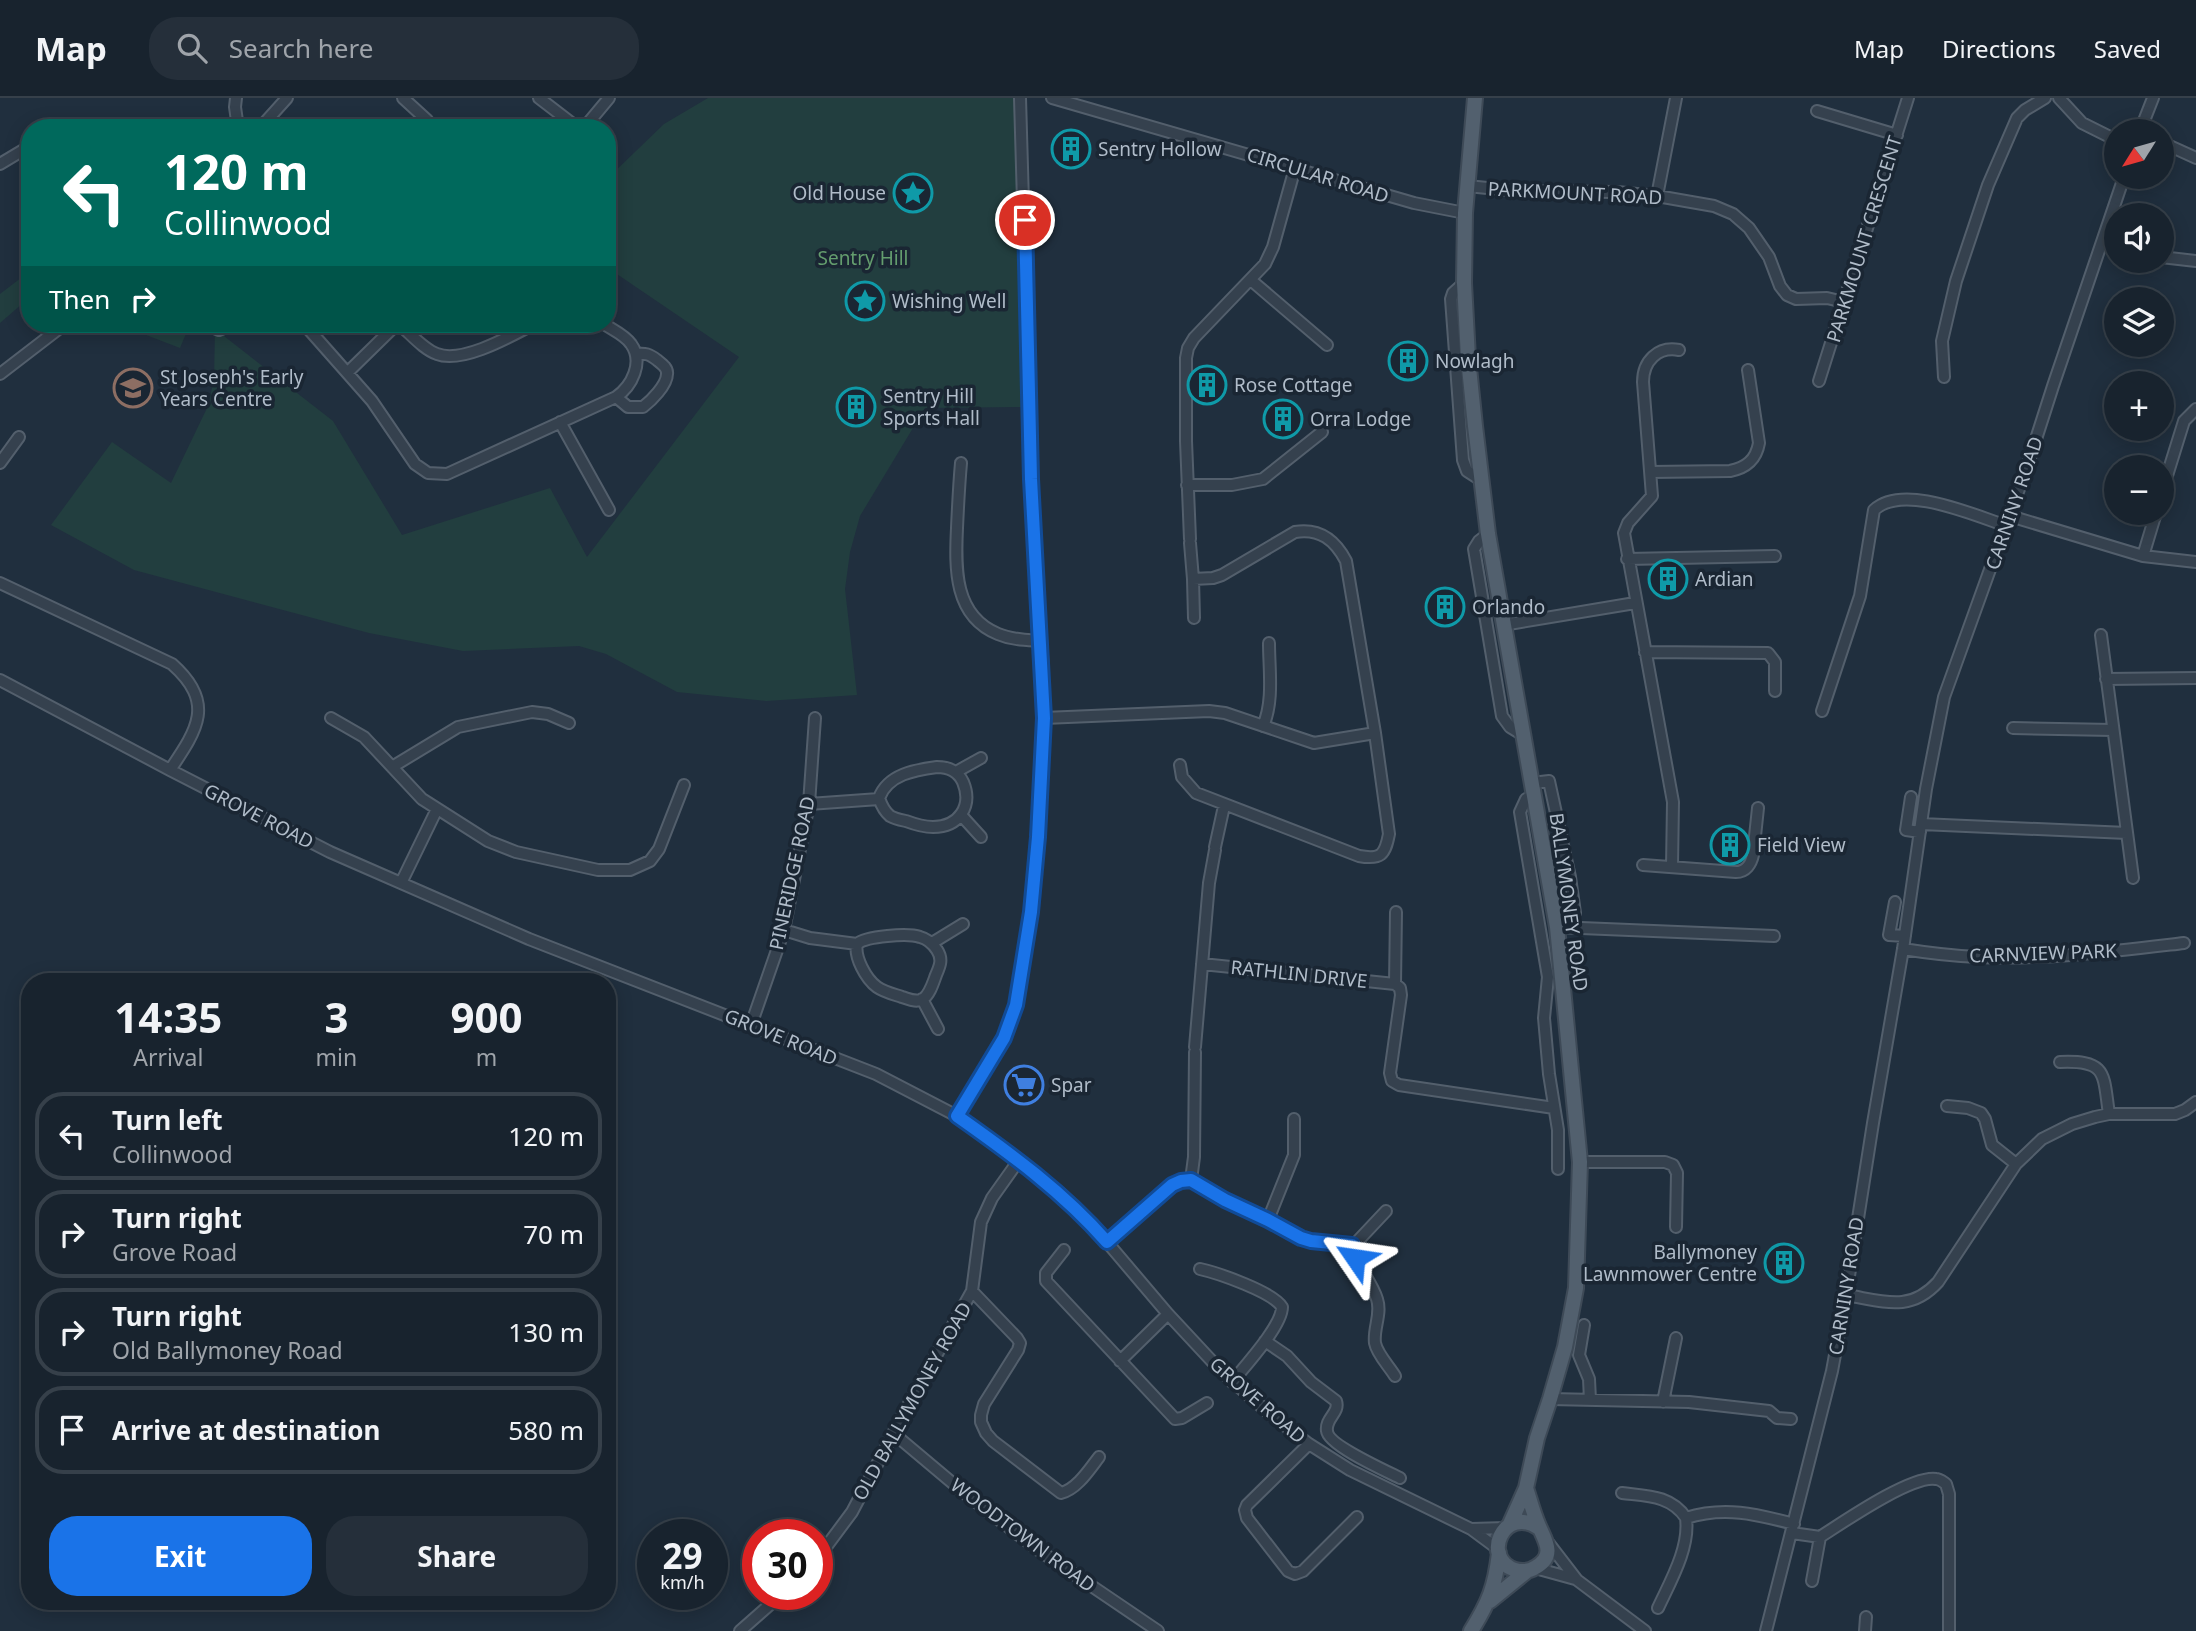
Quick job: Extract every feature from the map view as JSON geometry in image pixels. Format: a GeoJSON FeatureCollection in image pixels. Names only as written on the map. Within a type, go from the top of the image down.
{"type":"FeatureCollection","features":[{"type":"Feature","properties":{"kind":"main road","name":"BALLYMONEY ROAD"},"geometry":{"type":"LineString","coordinates":[[1475,98],[1465,213],[1464,283],[1468,358],[1488,534],[1557,927],[1580,1162],[1576,1288],[1565,1347],[1537,1438],[1525,1488],[1507,1527]]}},
{"type":"Feature","properties":{"kind":"main road"},"geometry":{"type":"LineString","coordinates":[[1489,1602],[1545,1557],[1547,1541],[1539,1528],[1525,1488]]}},
{"type":"Feature","properties":{"kind":"main road"},"geometry":{"type":"LineString","coordinates":[[1471,1631],[1489,1602],[1497,1573],[1499,1539],[1507,1527],[1525,1521],[1539,1528]]}},
{"type":"Feature","properties":{"kind":"main road"},"geometry":{"type":"LineString","coordinates":[[1499,1551],[1506,1565],[1512,1569],[1531,1569]]}},
{"type":"Feature","properties":{"kind":"street"},"geometry":{"type":"LineString","coordinates":[[236,98],[237,119]]}},
{"type":"Feature","properties":{"kind":"street"},"geometry":{"type":"LineString","coordinates":[[268,119],[287,98]]}},
{"type":"Feature","properties":{"kind":"street"},"geometry":{"type":"LineString","coordinates":[[404,98],[426,119]]}},
{"type":"Feature","properties":{"kind":"street"},"geometry":{"type":"LineString","coordinates":[[539,98],[566,119]]}},
{"type":"Feature","properties":{"kind":"street"},"geometry":{"type":"LineString","coordinates":[[591,119],[608,98]]}},
{"type":"Feature","properties":{"kind":"street"},"geometry":{"type":"LineString","coordinates":[[957,1116],[1004,1038],[1016,1005],[1031,912],[1038,837],[1044,718],[1031,479],[1020,98]]}},
{"type":"Feature","properties":{"kind":"street","name":"CIRCULAR ROAD"},"geometry":{"type":"LineString","coordinates":[[1052,98],[1414,203],[1465,213]]}},
{"type":"Feature","properties":{"kind":"street"},"geometry":{"type":"LineString","coordinates":[[1657,196],[1675,98]]}},
{"type":"Feature","properties":{"kind":"street","name":"PARKMOUNT CRESCENT"},"geometry":{"type":"LineString","coordinates":[[1819,381],[1908,98]]}},
{"type":"Feature","properties":{"kind":"street"},"geometry":{"type":"LineString","coordinates":[[1944,377],[1942,341],[1956,281],[1988,185],[2017,118],[2045,98]]}},
{"type":"Feature","properties":{"kind":"street"},"geometry":{"type":"LineString","coordinates":[[2059,98],[2082,123],[2104,134]]}},
{"type":"Feature","properties":{"kind":"street"},"geometry":{"type":"LineString","coordinates":[[2144,119],[2152,98]]}},
{"type":"Feature","properties":{"kind":"street"},"geometry":{"type":"LineString","coordinates":[[1818,111],[1896,135]]}},
{"type":"Feature","properties":{"kind":"street"},"geometry":{"type":"LineString","coordinates":[[2174,148],[2196,158]]}},
{"type":"Feature","properties":{"kind":"street"},"geometry":{"type":"LineString","coordinates":[[0,164],[21,151]]}},
{"type":"Feature","properties":{"kind":"street"},"geometry":{"type":"LineString","coordinates":[[1194,618],[1187,485],[1187,353],[1194,338],[1252,281],[1269,257],[1295,168]]}},
{"type":"Feature","properties":{"kind":"street","name":"PARKMOUNT ROAD"},"geometry":{"type":"LineString","coordinates":[[1467,187],[1517,191],[1616,192],[1714,206],[1744,223],[1769,257],[1780,286],[1787,295],[1796,299],[1827,298],[1844,302]]}},
{"type":"Feature","properties":{"kind":"street","name":"CARNINY ROAD"},"geometry":{"type":"LineString","coordinates":[[1766,1631],[1832,1371],[1903,949],[1926,789],[1944,697],[2009,521],[2120,189]]}},
{"type":"Feature","properties":{"kind":"street"},"geometry":{"type":"LineString","coordinates":[[2174,258],[2196,261]]}},
{"type":"Feature","properties":{"kind":"street"},"geometry":{"type":"LineString","coordinates":[[1252,281],[1327,345]]}},
{"type":"Feature","properties":{"kind":"street"},"geometry":{"type":"LineString","coordinates":[[312,333],[372,401],[413,462],[430,474],[447,474],[624,391],[633,378],[637,363],[636,354],[628,340],[616,332]]}},
{"type":"Feature","properties":{"kind":"street"},"geometry":{"type":"LineString","coordinates":[[0,374],[53,333]]}},
{"type":"Feature","properties":{"kind":"street"},"geometry":{"type":"LineString","coordinates":[[348,372],[389,333]]}},
{"type":"Feature","properties":{"kind":"street"},"geometry":{"type":"LineString","coordinates":[[409,333],[430,351],[449,357],[466,354],[514,333]]}},
{"type":"Feature","properties":{"kind":"street"},"geometry":{"type":"LineString","coordinates":[[1672,867],[1673,802],[1624,538],[1625,527],[1652,497],[1644,371],[1649,360],[1663,350],[1679,350]]}},
{"type":"Feature","properties":{"kind":"street"},"geometry":{"type":"LineString","coordinates":[[616,397],[628,407],[643,407],[667,377],[667,370],[662,363],[648,354],[636,354]]}},
{"type":"Feature","properties":{"kind":"street"},"geometry":{"type":"LineString","coordinates":[[1651,472],[1730,471],[1751,461],[1759,443],[1748,370]]}},
{"type":"Feature","properties":{"kind":"street"},"geometry":{"type":"LineString","coordinates":[[2174,455],[2185,421],[2196,409]]}},
{"type":"Feature","properties":{"kind":"street"},"geometry":{"type":"LineString","coordinates":[[560,422],[609,510]]}},
{"type":"Feature","properties":{"kind":"street"},"geometry":{"type":"LineString","coordinates":[[1187,485],[1232,485],[1269,477],[1322,432]]}},
{"type":"Feature","properties":{"kind":"street"},"geometry":{"type":"LineString","coordinates":[[0,463],[19,437]]}},
{"type":"Feature","properties":{"kind":"street"},"geometry":{"type":"LineString","coordinates":[[961,464],[956,564],[958,586],[964,602],[976,619],[995,633],[1010,638],[1041,641]]}},
{"type":"Feature","properties":{"kind":"street"},"geometry":{"type":"LineString","coordinates":[[1822,711],[1860,596],[1874,510],[1888,500],[1921,499],[2143,556],[2196,562]]}},
{"type":"Feature","properties":{"kind":"street"},"geometry":{"type":"LineString","coordinates":[[2143,556],[2152,525]]}},
{"type":"Feature","properties":{"kind":"street"},"geometry":{"type":"LineString","coordinates":[[1180,765],[1182,777],[1191,789],[1224,806],[1359,856],[1378,856],[1386,847],[1389,834],[1375,733],[1346,561],[1332,540],[1315,531],[1295,532],[1222,575],[1194,579]]}},
{"type":"Feature","properties":{"kind":"street","name":"BALLYMONEY ROAD"},"geometry":{"type":"LineString","coordinates":[[1488,534],[1474,549],[1503,716],[1510,727],[1523,735]]}},
{"type":"Feature","properties":{"kind":"street"},"geometry":{"type":"LineString","coordinates":[[1627,559],[1775,555]]}},
{"type":"Feature","properties":{"kind":"street"},"geometry":{"type":"LineString","coordinates":[[0,583],[172,664],[183,674],[191,684],[199,711],[191,738],[170,770]]}},
{"type":"Feature","properties":{"kind":"street"},"geometry":{"type":"LineString","coordinates":[[1503,625],[1635,603]]}},
{"type":"Feature","properties":{"kind":"street"},"geometry":{"type":"LineString","coordinates":[[2101,635],[2133,878]]}},
{"type":"Feature","properties":{"kind":"street"},"geometry":{"type":"LineString","coordinates":[[1263,726],[1269,699],[1269,643]]}},
{"type":"Feature","properties":{"kind":"street"},"geometry":{"type":"LineString","coordinates":[[1645,652],[1768,653],[1774,662],[1775,691]]}},
{"type":"Feature","properties":{"kind":"street"},"geometry":{"type":"LineString","coordinates":[[2106,679],[2196,678]]}},
{"type":"Feature","properties":{"kind":"street","name":"GROVE ROAD"},"geometry":{"type":"LineString","coordinates":[[0,680],[330,852],[528,939],[876,1074],[957,1116],[1019,1160],[1061,1195],[1107,1242],[1168,1314],[1232,1382],[1271,1415],[1350,1470],[1471,1529],[1499,1551]]}},
{"type":"Feature","properties":{"kind":"street"},"geometry":{"type":"LineString","coordinates":[[1044,718],[1209,711],[1225,713],[1314,743],[1375,733]]}},
{"type":"Feature","properties":{"kind":"street"},"geometry":{"type":"LineString","coordinates":[[392,767],[448,732],[467,725],[532,712],[548,714],[569,723]]}},
{"type":"Feature","properties":{"kind":"street"},"geometry":{"type":"LineString","coordinates":[[331,718],[364,737],[422,799],[488,841],[516,852],[597,870],[617,871],[641,866],[655,855],[684,785]]}},
{"type":"Feature","properties":{"kind":"street","name":"PINERIDGE ROAD"},"geometry":{"type":"LineString","coordinates":[[751,1025],[784,930],[809,804],[815,718]]}},
{"type":"Feature","properties":{"kind":"street"},"geometry":{"type":"LineString","coordinates":[[2013,728],[2113,730]]}},
{"type":"Feature","properties":{"kind":"street"},"geometry":{"type":"LineString","coordinates":[[956,772],[981,758]]}},
{"type":"Feature","properties":{"kind":"street"},"geometry":{"type":"LineString","coordinates":[[937,767],[946,767],[956,772],[961,777],[968,797],[967,807],[961,815],[942,826],[919,825],[892,818],[879,799],[886,787],[901,775],[937,767]]}},
{"type":"Feature","properties":{"kind":"street","name":"BALLYMONEY ROAD"},"geometry":{"type":"LineString","coordinates":[[1559,1168],[1558,1130],[1544,1018],[1548,976],[1520,812],[1533,790],[1549,780],[1570,877],[1574,913]]}},
{"type":"Feature","properties":{"kind":"street"},"geometry":{"type":"LineString","coordinates":[[1911,797],[1906,830],[1921,828],[2127,833]]}},
{"type":"Feature","properties":{"kind":"street"},"geometry":{"type":"LineString","coordinates":[[809,804],[879,799]]}},
{"type":"Feature","properties":{"kind":"street","name":"RATHLIN DRIVE"},"geometry":{"type":"LineString","coordinates":[[1191,1180],[1194,1157],[1195,1049],[1209,883],[1224,806]]}},
{"type":"Feature","properties":{"kind":"street"},"geometry":{"type":"LineString","coordinates":[[1643,865],[1736,872],[1744,870],[1752,859],[1758,808]]}},
{"type":"Feature","properties":{"kind":"street"},"geometry":{"type":"LineString","coordinates":[[401,883],[436,809]]}},
{"type":"Feature","properties":{"kind":"street"},"geometry":{"type":"LineString","coordinates":[[961,815],[981,837]]}},
{"type":"Feature","properties":{"kind":"street"},"geometry":{"type":"LineString","coordinates":[[1895,902],[1889,935],[1905,936]]}},
{"type":"Feature","properties":{"kind":"street","name":"RATHLIN DRIVE"},"geometry":{"type":"LineString","coordinates":[[1395,984],[1396,912]]}},
{"type":"Feature","properties":{"kind":"street"},"geometry":{"type":"LineString","coordinates":[[932,943],[963,924]]}},
{"type":"Feature","properties":{"kind":"street"},"geometry":{"type":"LineString","coordinates":[[1557,927],[1774,936]]}},
{"type":"Feature","properties":{"kind":"street"},"geometry":{"type":"LineString","coordinates":[[784,930],[810,938],[857,944],[867,939],[903,935],[920,937],[932,943],[939,953],[940,965],[928,994],[915,1001],[876,986],[861,965],[856,951],[857,944]]}},
{"type":"Feature","properties":{"kind":"street","name":"CARNVIEW PARK"},"geometry":{"type":"LineString","coordinates":[[1903,949],[1949,956],[2007,958],[2095,954],[2184,943]]}},
{"type":"Feature","properties":{"kind":"street","name":"RATHLIN DRIVE"},"geometry":{"type":"LineString","coordinates":[[1202,964],[1395,984],[1400,987],[1401,995],[1390,1073],[1395,1083],[1554,1108]]}},
{"type":"Feature","properties":{"kind":"street"},"geometry":{"type":"LineString","coordinates":[[922,999],[938,1029]]}},
{"type":"Feature","properties":{"kind":"street","name":"BALLYMONEY ROAD"},"geometry":{"type":"LineString","coordinates":[[1544,1018],[1566,1014]]}},
{"type":"Feature","properties":{"kind":"street"},"geometry":{"type":"LineString","coordinates":[[2060,1062],[2074,1062],[2099,1069],[2104,1077],[2109,1114]]}},
{"type":"Feature","properties":{"kind":"street"},"geometry":{"type":"LineString","coordinates":[[1846,1295],[1899,1303],[1926,1294],[1938,1282],[2016,1164],[2037,1143],[2052,1133],[2083,1120],[2109,1114],[2175,1114],[2196,1102]]}},
{"type":"Feature","properties":{"kind":"street"},"geometry":{"type":"LineString","coordinates":[[1947,1107],[1968,1108],[1983,1115],[1992,1144],[2016,1164]]}},
{"type":"Feature","properties":{"kind":"street"},"geometry":{"type":"LineString","coordinates":[[1268,1220],[1294,1155],[1294,1119]]}},
{"type":"Feature","properties":{"kind":"street","name":"OLD BALLYMONEY ROAD"},"geometry":{"type":"LineString","coordinates":[[833,1537],[852,1511],[972,1291],[981,1222],[992,1198],[1019,1160]]}},
{"type":"Feature","properties":{"kind":"street"},"geometry":{"type":"LineString","coordinates":[[1580,1162],[1665,1162],[1673,1165],[1677,1173],[1676,1227]]}},
{"type":"Feature","properties":{"kind":"street"},"geometry":{"type":"LineString","coordinates":[[1107,1242],[1172,1185],[1181,1181],[1191,1180],[1306,1240],[1352,1245],[1359,1242],[1386,1211]]}},
{"type":"Feature","properties":{"kind":"street"},"geometry":{"type":"LineString","coordinates":[[1352,1245],[1357,1263],[1373,1289],[1379,1306],[1375,1342],[1395,1376]]}},
{"type":"Feature","properties":{"kind":"street"},"geometry":{"type":"LineString","coordinates":[[1064,1250],[1046,1273],[1046,1281],[1120,1361],[1175,1419],[1182,1418],[1207,1403]]}},
{"type":"Feature","properties":{"kind":"street"},"geometry":{"type":"LineString","coordinates":[[1200,1269],[1218,1273],[1278,1301],[1283,1311],[1265,1341],[1232,1382]]}},
{"type":"Feature","properties":{"kind":"street"},"geometry":{"type":"LineString","coordinates":[[972,1291],[1020,1343],[982,1407],[981,1422],[988,1436],[1061,1493],[1082,1479],[1099,1457]]}},
{"type":"Feature","properties":{"kind":"street"},"geometry":{"type":"LineString","coordinates":[[1120,1361],[1168,1314]]}},
{"type":"Feature","properties":{"kind":"street"},"geometry":{"type":"LineString","coordinates":[[1584,1325],[1579,1355],[1589,1379],[1590,1400]]}},
{"type":"Feature","properties":{"kind":"street"},"geometry":{"type":"LineString","coordinates":[[1663,1402],[1676,1338]]}},
{"type":"Feature","properties":{"kind":"street"},"geometry":{"type":"LineString","coordinates":[[1265,1341],[1284,1354],[1307,1378],[1335,1399],[1338,1406],[1328,1424],[1329,1437],[1364,1460],[1400,1478]]}},
{"type":"Feature","properties":{"kind":"street"},"geometry":{"type":"LineString","coordinates":[[1550,1399],[1689,1402],[1769,1411],[1777,1418],[1791,1419]]}},
{"type":"Feature","properties":{"kind":"street","name":"WOODTOWN ROAD"},"geometry":{"type":"LineString","coordinates":[[893,1433],[1037,1549],[1158,1631]]}},
{"type":"Feature","properties":{"kind":"street"},"geometry":{"type":"LineString","coordinates":[[1309,1444],[1249,1503],[1245,1510],[1247,1518],[1288,1571],[1295,1574],[1303,1571],[1357,1517]]}},
{"type":"Feature","properties":{"kind":"street"},"geometry":{"type":"LineString","coordinates":[[1812,1581],[1820,1537],[1864,1508],[1914,1482],[1936,1479],[1946,1484],[1949,1494],[1949,1631]]}},
{"type":"Feature","properties":{"kind":"street"},"geometry":{"type":"LineString","coordinates":[[1622,1493],[1668,1500],[1680,1509],[1686,1518],[1686,1535],[1678,1561],[1658,1608]]}},
{"type":"Feature","properties":{"kind":"street"},"geometry":{"type":"LineString","coordinates":[[1686,1518],[1725,1510],[1820,1537]]}},
{"type":"Feature","properties":{"kind":"street","name":"GROVE ROAD"},"geometry":{"type":"LineString","coordinates":[[1471,1529],[1507,1527]]}},
{"type":"Feature","properties":{"kind":"street"},"geometry":{"type":"LineString","coordinates":[[1547,1541],[1577,1580],[1645,1631]]}},
{"type":"Feature","properties":{"kind":"street"},"geometry":{"type":"LineString","coordinates":[[1531,1569],[1577,1580]]}},
{"type":"Feature","properties":{"kind":"street"},"geometry":{"type":"LineString","coordinates":[[740,1631],[764,1610]]}},
{"type":"Feature","properties":{"kind":"street"},"geometry":{"type":"LineString","coordinates":[[1865,1631],[1866,1617]]}},
{"type":"Feature","properties":{"kind":"green space","name":"Sentry Hill"},"geometry":{"type":"Polygon","coordinates":[[[708,98],[1019,98],[1024,407],[925,408],[860,516],[850,552],[845,589],[857,695],[766,701],[677,692],[606,654],[579,646],[463,651],[369,633],[134,570],[51,525],[112,442],[171,483],[208,406],[214,379],[215,333],[220,333],[333,421],[402,535],[550,488],[587,557],[739,357],[616,273],[616,170],[664,124],[708,98]]]}},
{"type":"Feature","properties":{"kind":"green space"},"geometry":{"type":"Polygon","coordinates":[[[21,278],[21,305],[0,323],[0,294],[21,278]]]}},
{"type":"Feature","properties":{"kind":"green space"},"geometry":{"type":"Polygon","coordinates":[[[141,333],[186,333],[180,348],[141,333]]]}},
{"type":"Feature","properties":{"kind":"place","name":"Sentry Hollow"},"geometry":{"type":"Point","coordinates":[1071,149]}},
{"type":"Feature","properties":{"kind":"place","name":"Old House"},"geometry":{"type":"Point","coordinates":[913,193]}},
{"type":"Feature","properties":{"kind":"place","name":"Wishing Well"},"geometry":{"type":"Point","coordinates":[865,301]}},
{"type":"Feature","properties":{"kind":"place","name":"Nowlagh"},"geometry":{"type":"Point","coordinates":[1408,361]}},
{"type":"Feature","properties":{"kind":"place","name":"Rose Cottage"},"geometry":{"type":"Point","coordinates":[1207,385]}},
{"type":"Feature","properties":{"kind":"place","name":"St Joseph's Early Years Centre"},"geometry":{"type":"Point","coordinates":[133,388]}},
{"type":"Feature","properties":{"kind":"place","name":"Sentry Hill Sports Hall"},"geometry":{"type":"Point","coordinates":[856,407]}},
{"type":"Feature","properties":{"kind":"place","name":"Orra Lodge"},"geometry":{"type":"Point","coordinates":[1283,419]}},
{"type":"Feature","properties":{"kind":"place","name":"Ardian"},"geometry":{"type":"Point","coordinates":[1668,579]}},
{"type":"Feature","properties":{"kind":"place","name":"Orlando"},"geometry":{"type":"Point","coordinates":[1445,607]}},
{"type":"Feature","properties":{"kind":"place","name":"Field View"},"geometry":{"type":"Point","coordinates":[1730,845]}},
{"type":"Feature","properties":{"kind":"place","name":"Spar"},"geometry":{"type":"Point","coordinates":[1024,1085]}},
{"type":"Feature","properties":{"kind":"place","name":"Ballymoney Lawnmower Centre"},"geometry":{"type":"Point","coordinates":[1784,1263]}},
{"type":"Feature","properties":{"kind":"route"},"geometry":{"type":"LineString","coordinates":[[1025,220],[1031,479],[1044,718],[1038,837],[1031,912],[1016,1005],[1004,1038],[957,1116],[1019,1160],[1061,1195],[1107,1242],[1172,1185],[1191,1180],[1291,1234],[1311,1241],[1352,1245],[1355,1258]]}}]}
